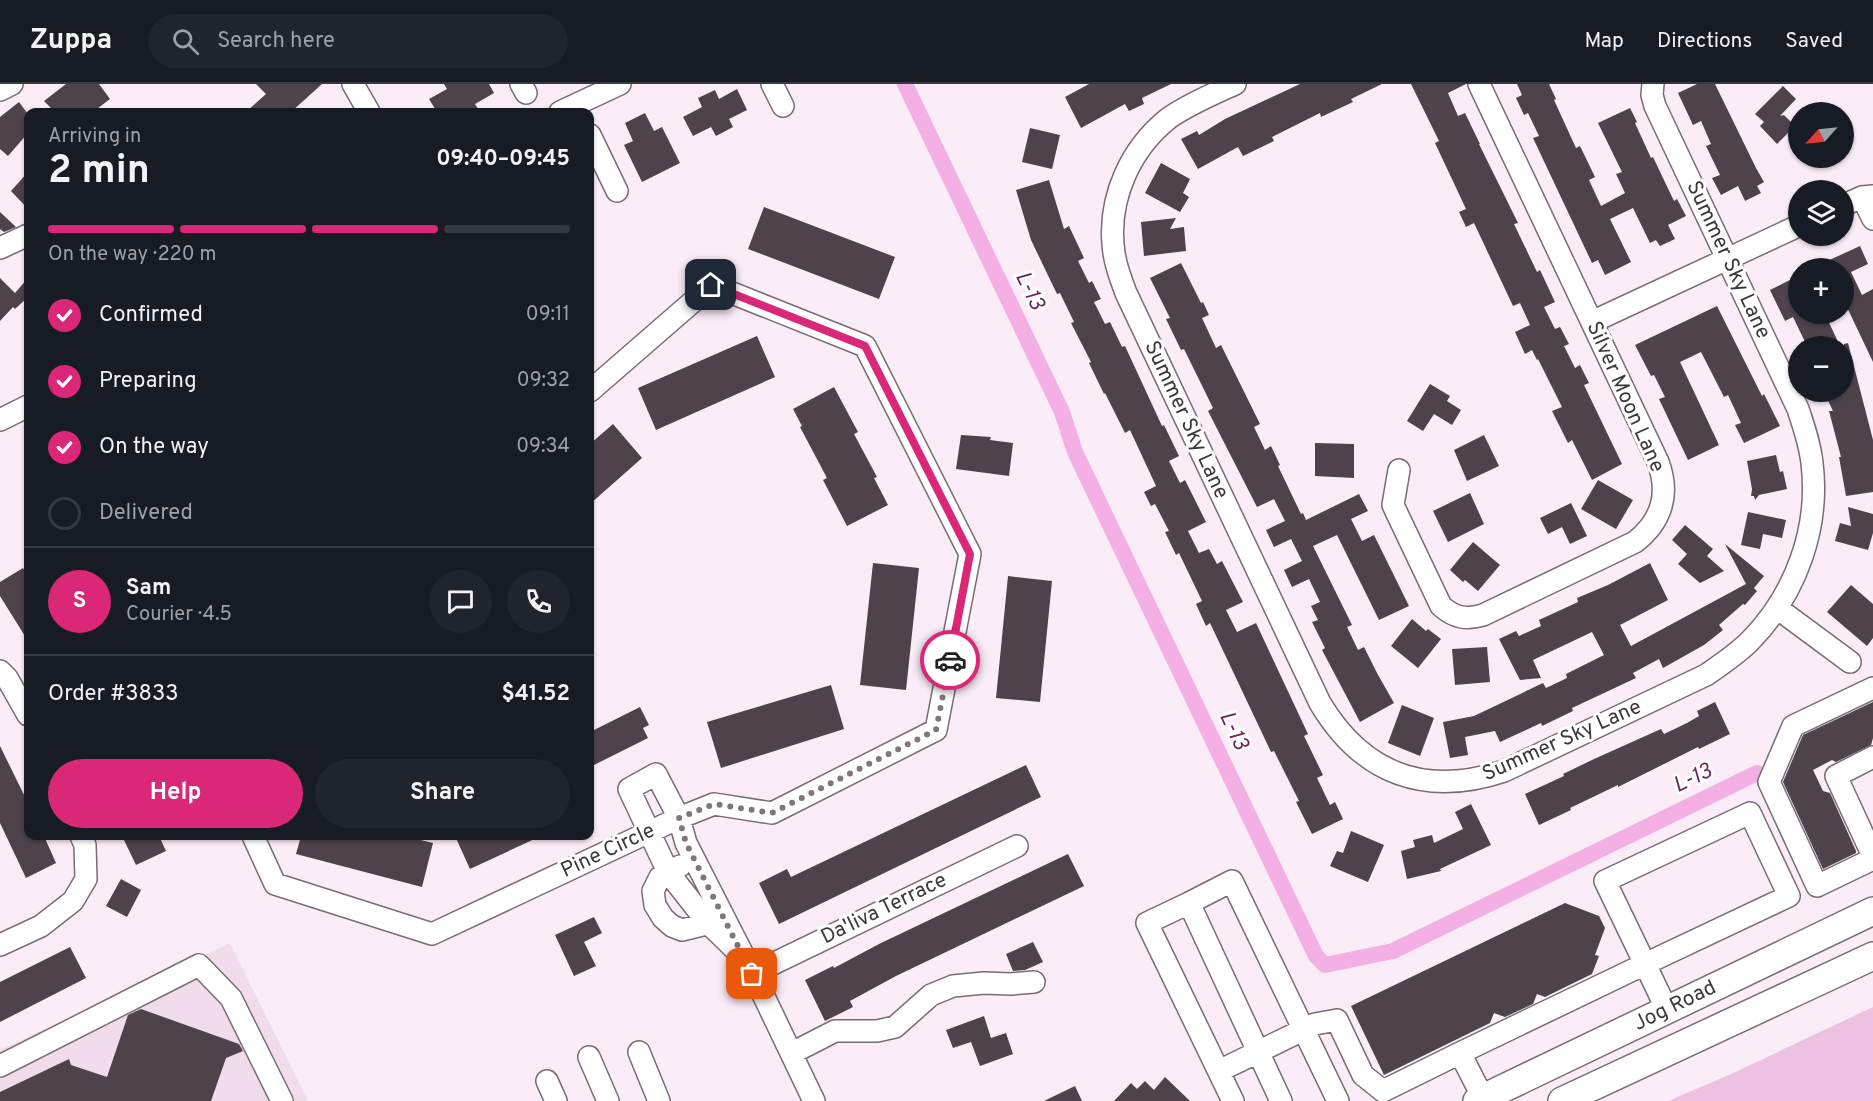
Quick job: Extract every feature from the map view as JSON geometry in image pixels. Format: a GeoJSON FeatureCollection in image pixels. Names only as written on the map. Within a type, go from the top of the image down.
{"type":"FeatureCollection","features":[{"type":"Feature","properties":{"kind":"main road","name":"Jog Road"},"geometry":{"type":"LineString","coordinates":[[1481,1100],[1873,910]]}},
{"type":"Feature","properties":{"kind":"main road","name":"Jog Road"},"geometry":{"type":"LineString","coordinates":[[1562,1101],[1873,956]]}},
{"type":"Feature","properties":{"kind":"street"},"geometry":{"type":"LineString","coordinates":[[0,90],[12,84]]}},
{"type":"Feature","properties":{"kind":"street"},"geometry":{"type":"LineString","coordinates":[[576,108],[620,84]]}},
{"type":"Feature","properties":{"kind":"street"},"geometry":{"type":"LineString","coordinates":[[772,84],[783,106]]}},
{"type":"Feature","properties":{"kind":"street","name":"Summer Sky Lane"},"geometry":{"type":"LineString","coordinates":[[1235,84],[1177,113],[1143,144],[1121,183],[1115,206],[1113,245],[1117,268],[1126,293],[1320,703],[1332,723],[1346,740],[1373,761],[1404,776],[1438,782],[1460,782],[1504,771],[1706,675],[1750,642],[1777,608],[1797,573],[1806,546],[1812,519],[1813,491],[1812,463],[1807,436],[1798,409],[1656,106],[1652,95],[1653,84]]}},
{"type":"Feature","properties":{"kind":"street","name":"Silver Moon Lane"},"geometry":{"type":"LineString","coordinates":[[1399,470],[1393,506],[1441,606],[1450,614],[1460,618],[1483,615],[1635,542],[1652,527],[1662,506],[1664,495],[1661,472],[1479,84]]}},
{"type":"Feature","properties":{"kind":"street"},"geometry":{"type":"LineString","coordinates":[[360,86],[368,108]]}},
{"type":"Feature","properties":{"kind":"street"},"geometry":{"type":"LineString","coordinates":[[594,143],[617,191]]}},
{"type":"Feature","properties":{"kind":"street"},"geometry":{"type":"LineString","coordinates":[[1863,195],[1873,219]]}},
{"type":"Feature","properties":{"kind":"street"},"geometry":{"type":"LineString","coordinates":[[1592,322],[1788,231]]}},
{"type":"Feature","properties":{"kind":"street"},"geometry":{"type":"LineString","coordinates":[[0,248],[24,237]]}},
{"type":"Feature","properties":{"kind":"street","name":"Pine Circle"},"geometry":{"type":"LineString","coordinates":[[255,840],[275,884],[432,934],[650,831],[714,804],[772,813],[936,730],[970,554],[865,346],[711,285],[594,387]]}},
{"type":"Feature","properties":{"kind":"street"},"geometry":{"type":"LineString","coordinates":[[0,420],[24,408]]}},
{"type":"Feature","properties":{"kind":"street"},"geometry":{"type":"LineString","coordinates":[[1777,608],[1850,662]]}},
{"type":"Feature","properties":{"kind":"street"},"geometry":{"type":"LineString","coordinates":[[0,671],[7,678],[24,708]]}},
{"type":"Feature","properties":{"kind":"street"},"geometry":{"type":"LineString","coordinates":[[1873,688],[1793,726],[1769,782],[1817,886],[1873,857],[1836,776],[1873,758]]}},
{"type":"Feature","properties":{"kind":"street"},"geometry":{"type":"LineString","coordinates":[[716,922],[679,818],[656,774],[629,789],[668,872],[716,922],[748,966],[814,1101]]}},
{"type":"Feature","properties":{"kind":"street"},"geometry":{"type":"LineString","coordinates":[[1219,1071],[1315,1024],[1337,1020],[1363,1075],[1383,1091],[1645,964],[1789,896],[1750,813],[1605,881],[1645,964],[1667,1010]]}},
{"type":"Feature","properties":{"kind":"street"},"geometry":{"type":"LineString","coordinates":[[0,945],[41,926],[73,901],[86,879],[85,845],[83,840]]}},
{"type":"Feature","properties":{"kind":"street","name":"Da'liva Terrace"},"geometry":{"type":"LineString","coordinates":[[748,966],[1017,846]]}},
{"type":"Feature","properties":{"kind":"street"},"geometry":{"type":"LineString","coordinates":[[693,858],[660,877],[653,891],[655,905],[663,918],[672,926],[682,930],[716,922]]}},
{"type":"Feature","properties":{"kind":"street"},"geometry":{"type":"LineString","coordinates":[[1233,1101],[1147,923],[1232,881],[1338,1101]]}},
{"type":"Feature","properties":{"kind":"street"},"geometry":{"type":"LineString","coordinates":[[1188,903],[1281,1101]]}},
{"type":"Feature","properties":{"kind":"street"},"geometry":{"type":"LineString","coordinates":[[0,1066],[199,965],[231,998],[282,1101]]}},
{"type":"Feature","properties":{"kind":"street"},"geometry":{"type":"LineString","coordinates":[[792,1053],[835,1030],[877,1031],[895,1027],[931,995],[953,986],[984,982],[1011,984],[1034,982]]}},
{"type":"Feature","properties":{"kind":"street"},"geometry":{"type":"LineString","coordinates":[[639,1052],[659,1101]]}},
{"type":"Feature","properties":{"kind":"street"},"geometry":{"type":"LineString","coordinates":[[1460,1053],[1481,1100]]}},
{"type":"Feature","properties":{"kind":"street"},"geometry":{"type":"LineString","coordinates":[[589,1058],[608,1101]]}},
{"type":"Feature","properties":{"kind":"street"},"geometry":{"type":"LineString","coordinates":[[547,1081],[556,1101]]}},
{"type":"Feature","properties":{"kind":"shaded area"},"geometry":{"type":"Polygon","coordinates":[[[230,943],[308,1101],[0,1101],[0,1050],[230,943]]]}},
{"type":"Feature","properties":{"kind":"shaded area"},"geometry":{"type":"Polygon","coordinates":[[[1873,1007],[1873,1101],[1668,1101],[1731,1074],[1873,1007]]]}},
{"type":"Feature","properties":{"kind":"building"},"geometry":{"type":"Polygon","coordinates":[[[66,84],[99,84],[110,99],[98,108],[51,108],[44,101],[66,84]]]}},
{"type":"Feature","properties":{"kind":"building"},"geometry":{"type":"Polygon","coordinates":[[[256,84],[322,84],[295,108],[250,108],[266,94],[256,84]]]}},
{"type":"Feature","properties":{"kind":"building"},"geometry":{"type":"Polygon","coordinates":[[[444,84],[489,84],[494,93],[475,104],[478,108],[435,108],[429,99],[447,89],[444,84]]]}},
{"type":"Feature","properties":{"kind":"building"},"geometry":{"type":"Polygon","coordinates":[[[1089,84],[1171,84],[1142,98],[1144,104],[1129,111],[1125,104],[1081,128],[1065,97],[1089,84]]]}},
{"type":"Feature","properties":{"kind":"building"},"geometry":{"type":"Polygon","coordinates":[[[1300,84],[1382,84],[1351,99],[1353,102],[1321,117],[1320,113],[1272,137],[1274,141],[1243,156],[1238,147],[1198,169],[1181,139],[1197,131],[1199,135],[1225,119],[1300,84]]]}},
{"type":"Feature","properties":{"kind":"building"},"geometry":{"type":"Polygon","coordinates":[[[1411,84],[1466,84],[1448,93],[1458,116],[1465,113],[1518,223],[1514,224],[1537,272],[1540,270],[1555,302],[1544,307],[1555,329],[1560,327],[1569,344],[1564,346],[1575,368],[1580,365],[1589,383],[1584,385],[1622,464],[1592,480],[1572,440],[1568,443],[1552,411],[1562,407],[1538,359],[1532,350],[1525,354],[1515,332],[1530,325],[1520,303],[1513,306],[1474,223],[1466,227],[1459,212],[1466,209],[1435,143],[1439,141],[1411,84]]]}},
{"type":"Feature","properties":{"kind":"building"},"geometry":{"type":"Polygon","coordinates":[[[1517,84],[1549,84],[1576,148],[1580,146],[1595,177],[1589,180],[1601,206],[1625,193],[1616,174],[1622,172],[1598,123],[1630,108],[1651,158],[1653,157],[1674,201],[1677,199],[1686,216],[1668,225],[1675,239],[1660,246],[1656,240],[1650,243],[1633,208],[1610,219],[1631,262],[1605,275],[1598,260],[1592,263],[1533,138],[1539,136],[1528,113],[1524,115],[1516,98],[1522,95],[1517,84]]]}},
{"type":"Feature","properties":{"kind":"building"},"geometry":{"type":"Polygon","coordinates":[[[1697,84],[1715,84],[1764,182],[1757,186],[1761,193],[1745,201],[1738,186],[1721,195],[1712,178],[1720,175],[1706,146],[1711,144],[1701,121],[1693,125],[1678,93],[1697,84]]]}},
{"type":"Feature","properties":{"kind":"building"},"geometry":{"type":"Polygon","coordinates":[[[1783,86],[1796,99],[1793,102],[1788,102],[1788,108],[1780,116],[1784,115],[1788,119],[1788,133],[1777,144],[1760,126],[1764,122],[1755,114],[1783,86]]]}},
{"type":"Feature","properties":{"kind":"building"},"geometry":{"type":"Polygon","coordinates":[[[737,89],[747,110],[729,119],[733,127],[716,136],[711,127],[693,136],[683,117],[702,107],[698,98],[715,90],[719,99],[737,89]]]}},
{"type":"Feature","properties":{"kind":"building"},"geometry":{"type":"Polygon","coordinates":[[[19,102],[24,109],[24,138],[8,156],[0,149],[0,117],[19,102]]]}},
{"type":"Feature","properties":{"kind":"building"},"geometry":{"type":"Polygon","coordinates":[[[645,113],[654,131],[662,127],[680,163],[642,182],[624,145],[633,141],[625,123],[645,113]]]}},
{"type":"Feature","properties":{"kind":"building"},"geometry":{"type":"Polygon","coordinates":[[[1030,128],[1060,135],[1052,169],[1022,162],[1030,128]]]}},
{"type":"Feature","properties":{"kind":"building"},"geometry":{"type":"Polygon","coordinates":[[[1161,163],[1190,179],[1183,193],[1189,197],[1180,212],[1145,193],[1161,163]]]}},
{"type":"Feature","properties":{"kind":"building"},"geometry":{"type":"Polygon","coordinates":[[[24,176],[24,205],[11,191],[24,176]]]}},
{"type":"Feature","properties":{"kind":"building"},"geometry":{"type":"Polygon","coordinates":[[[1049,180],[1064,229],[1069,226],[1084,258],[1078,261],[1089,283],[1092,281],[1101,299],[1094,302],[1105,324],[1110,322],[1122,347],[1125,346],[1162,426],[1164,425],[1179,456],[1169,461],[1180,483],[1185,480],[1206,522],[1188,531],[1199,553],[1209,549],[1217,564],[1222,561],[1243,602],[1226,610],[1237,632],[1256,623],[1308,734],[1304,736],[1323,775],[1317,778],[1330,805],[1335,802],[1343,819],[1312,834],[1296,802],[1299,801],[1274,751],[1271,752],[1210,623],[1206,626],[1196,604],[1202,601],[1179,553],[1176,555],[1165,532],[1169,531],[1155,504],[1151,506],[1144,492],[1156,486],[1130,430],[1125,433],[1104,394],[1071,323],[1074,322],[1060,293],[1057,294],[1031,240],[1016,190],[1049,180]]]}},
{"type":"Feature","properties":{"kind":"building"},"geometry":{"type":"Polygon","coordinates":[[[764,207],[895,257],[879,299],[748,249],[764,207]]]}},
{"type":"Feature","properties":{"kind":"building"},"geometry":{"type":"Polygon","coordinates":[[[0,212],[16,227],[4,232],[0,229],[0,212]]]}},
{"type":"Feature","properties":{"kind":"building"},"geometry":{"type":"Polygon","coordinates":[[[1176,218],[1170,229],[1184,227],[1186,251],[1144,256],[1141,222],[1176,218]]]}},
{"type":"Feature","properties":{"kind":"building"},"geometry":{"type":"Polygon","coordinates":[[[1860,246],[1868,264],[1854,271],[1854,258],[1834,258],[1860,246]]]}},
{"type":"Feature","properties":{"kind":"building"},"geometry":{"type":"Polygon","coordinates":[[[1181,263],[1209,315],[1202,318],[1216,348],[1221,345],[1260,424],[1254,427],[1265,450],[1271,446],[1301,514],[1303,513],[1306,520],[1359,494],[1368,511],[1351,519],[1362,541],[1374,535],[1409,606],[1379,620],[1337,535],[1313,546],[1352,625],[1347,627],[1358,650],[1364,647],[1394,703],[1360,722],[1322,650],[1325,648],[1312,622],[1318,620],[1311,606],[1320,602],[1309,579],[1292,587],[1284,570],[1302,561],[1291,539],[1274,547],[1266,530],[1285,521],[1274,499],[1257,507],[1208,411],[1213,408],[1184,349],[1181,350],[1166,319],[1170,318],[1150,278],[1181,263]]]}},
{"type":"Feature","properties":{"kind":"building"},"geometry":{"type":"Polygon","coordinates":[[[0,278],[15,293],[24,283],[24,301],[15,309],[13,307],[0,321],[0,278]]]}},
{"type":"Feature","properties":{"kind":"building"},"geometry":{"type":"Polygon","coordinates":[[[1854,278],[1862,295],[1873,289],[1873,362],[1854,322],[1854,278]]]}},
{"type":"Feature","properties":{"kind":"building"},"geometry":{"type":"Polygon","coordinates":[[[1788,281],[1788,320],[1785,321],[1770,290],[1788,281]]]}},
{"type":"Feature","properties":{"kind":"building"},"geometry":{"type":"Polygon","coordinates":[[[1717,306],[1762,396],[1764,394],[1780,426],[1744,443],[1735,425],[1741,423],[1728,395],[1724,397],[1701,352],[1680,362],[1719,445],[1688,460],[1659,399],[1665,397],[1635,345],[1717,306]]]}},
{"type":"Feature","properties":{"kind":"building"},"geometry":{"type":"Polygon","coordinates":[[[1796,324],[1830,324],[1835,336],[1802,336],[1796,324]]]}},
{"type":"Feature","properties":{"kind":"building"},"geometry":{"type":"Polygon","coordinates":[[[757,336],[775,377],[656,430],[638,388],[757,336]]]}},
{"type":"Feature","properties":{"kind":"building"},"geometry":{"type":"Polygon","coordinates":[[[1854,366],[1873,440],[1873,492],[1846,496],[1839,457],[1841,457],[1829,411],[1833,411],[1829,402],[1854,402],[1854,366]]]}},
{"type":"Feature","properties":{"kind":"building"},"geometry":{"type":"Polygon","coordinates":[[[1430,384],[1450,396],[1447,401],[1461,410],[1452,425],[1434,414],[1423,431],[1407,421],[1430,384]]]}},
{"type":"Feature","properties":{"kind":"building"},"geometry":{"type":"Polygon","coordinates":[[[834,387],[858,432],[854,434],[877,477],[874,478],[888,505],[847,526],[823,480],[827,478],[793,409],[834,387]]]}},
{"type":"Feature","properties":{"kind":"building"},"geometry":{"type":"Polygon","coordinates":[[[613,424],[642,458],[594,500],[594,441],[613,424]]]}},
{"type":"Feature","properties":{"kind":"building"},"geometry":{"type":"Polygon","coordinates":[[[961,435],[991,437],[990,440],[1013,443],[1009,476],[956,469],[961,435]]]}},
{"type":"Feature","properties":{"kind":"building"},"geometry":{"type":"Polygon","coordinates":[[[1484,435],[1499,466],[1467,481],[1454,450],[1484,435]]]}},
{"type":"Feature","properties":{"kind":"building"},"geometry":{"type":"Polygon","coordinates":[[[1315,443],[1354,444],[1354,478],[1315,476],[1315,443]]]}},
{"type":"Feature","properties":{"kind":"building"},"geometry":{"type":"Polygon","coordinates":[[[1776,455],[1787,489],[1759,495],[1755,500],[1754,496],[1751,496],[1747,461],[1776,455]]]}},
{"type":"Feature","properties":{"kind":"building"},"geometry":{"type":"Polygon","coordinates":[[[1598,480],[1633,500],[1616,529],[1581,509],[1598,480]]]}},
{"type":"Feature","properties":{"kind":"building"},"geometry":{"type":"Polygon","coordinates":[[[1470,493],[1484,524],[1448,542],[1433,511],[1470,493]]]}},
{"type":"Feature","properties":{"kind":"building"},"geometry":{"type":"Polygon","coordinates":[[[1571,503],[1587,536],[1570,544],[1562,527],[1548,534],[1540,518],[1571,503]]]}},
{"type":"Feature","properties":{"kind":"building"},"geometry":{"type":"Polygon","coordinates":[[[1848,507],[1873,514],[1873,533],[1868,550],[1835,541],[1840,523],[1851,526],[1848,507]]]}},
{"type":"Feature","properties":{"kind":"building"},"geometry":{"type":"Polygon","coordinates":[[[1748,512],[1786,520],[1782,538],[1763,534],[1760,549],[1741,545],[1748,512]]]}},
{"type":"Feature","properties":{"kind":"building"},"geometry":{"type":"Polygon","coordinates":[[[1685,525],[1713,549],[1707,556],[1724,571],[1700,583],[1678,564],[1687,554],[1672,540],[1685,525]]]}},
{"type":"Feature","properties":{"kind":"building"},"geometry":{"type":"Polygon","coordinates":[[[1473,542],[1500,565],[1478,591],[1465,580],[1463,582],[1450,570],[1473,542]]]}},
{"type":"Feature","properties":{"kind":"building"},"geometry":{"type":"Polygon","coordinates":[[[1725,544],[1764,576],[1754,588],[1757,591],[1745,605],[1743,604],[1719,625],[1723,630],[1704,645],[1663,668],[1659,659],[1633,673],[1636,678],[1572,708],[1573,711],[1542,726],[1541,723],[1500,742],[1495,731],[1465,737],[1468,755],[1450,758],[1443,722],[1474,716],[1543,683],[1546,688],[1567,678],[1566,674],[1604,655],[1592,632],[1533,660],[1541,678],[1520,680],[1499,639],[1516,631],[1519,636],[1541,626],[1539,620],[1578,602],[1577,598],[1650,563],[1668,600],[1620,625],[1631,646],[1746,584],[1725,544]]]}},
{"type":"Feature","properties":{"kind":"building"},"geometry":{"type":"Polygon","coordinates":[[[873,563],[919,568],[906,690],[860,685],[873,563]]]}},
{"type":"Feature","properties":{"kind":"building"},"geometry":{"type":"Polygon","coordinates":[[[23,568],[24,635],[0,596],[0,582],[23,568]]]}},
{"type":"Feature","properties":{"kind":"building"},"geometry":{"type":"Polygon","coordinates":[[[1008,576],[1052,581],[1040,702],[996,698],[1008,576]]]}},
{"type":"Feature","properties":{"kind":"building"},"geometry":{"type":"Polygon","coordinates":[[[1851,585],[1873,604],[1873,638],[1867,646],[1827,612],[1851,585]]]}},
{"type":"Feature","properties":{"kind":"building"},"geometry":{"type":"Polygon","coordinates":[[[1412,619],[1426,631],[1428,629],[1441,639],[1418,668],[1391,646],[1412,619]]]}},
{"type":"Feature","properties":{"kind":"building"},"geometry":{"type":"Polygon","coordinates":[[[1487,647],[1490,682],[1455,685],[1452,649],[1487,647]]]}},
{"type":"Feature","properties":{"kind":"building"},"geometry":{"type":"Polygon","coordinates":[[[831,685],[844,729],[721,768],[707,722],[831,685]]]}},
{"type":"Feature","properties":{"kind":"building"},"geometry":{"type":"Polygon","coordinates":[[[1715,702],[1730,734],[1699,749],[1698,747],[1618,787],[1618,785],[1539,825],[1525,794],[1594,759],[1661,729],[1664,734],[1687,723],[1699,716],[1697,711],[1715,702]]]}},
{"type":"Feature","properties":{"kind":"building"},"geometry":{"type":"Polygon","coordinates":[[[1873,702],[1871,745],[1813,770],[1823,791],[1830,793],[1856,851],[1823,869],[1783,782],[1803,735],[1873,702]]]}},
{"type":"Feature","properties":{"kind":"building"},"geometry":{"type":"Polygon","coordinates":[[[1402,705],[1434,718],[1420,756],[1388,743],[1402,705]]]}},
{"type":"Feature","properties":{"kind":"building"},"geometry":{"type":"Polygon","coordinates":[[[640,707],[649,725],[643,728],[648,738],[594,765],[594,730],[640,707]]]}},
{"type":"Feature","properties":{"kind":"building"},"geometry":{"type":"Polygon","coordinates":[[[0,746],[24,795],[24,840],[46,840],[56,863],[26,878],[0,823],[0,746]]]}},
{"type":"Feature","properties":{"kind":"building"},"geometry":{"type":"Polygon","coordinates":[[[1026,765],[1041,797],[779,924],[759,883],[787,869],[791,877],[1026,765]]]}},
{"type":"Feature","properties":{"kind":"building"},"geometry":{"type":"Polygon","coordinates":[[[1471,804],[1491,845],[1440,869],[1441,871],[1407,879],[1401,851],[1415,847],[1413,840],[1432,835],[1434,843],[1463,829],[1455,812],[1471,804]]]}},
{"type":"Feature","properties":{"kind":"building"},"geometry":{"type":"Polygon","coordinates":[[[1351,831],[1384,845],[1368,882],[1330,866],[1337,851],[1343,853],[1351,831]]]}},
{"type":"Feature","properties":{"kind":"building"},"geometry":{"type":"Polygon","coordinates":[[[124,840],[161,840],[166,851],[136,865],[124,840]]]}},
{"type":"Feature","properties":{"kind":"building"},"geometry":{"type":"Polygon","coordinates":[[[300,840],[421,840],[433,843],[422,887],[296,854],[300,840]]]}},
{"type":"Feature","properties":{"kind":"building"},"geometry":{"type":"Polygon","coordinates":[[[457,840],[532,840],[470,869],[457,840]]]}},
{"type":"Feature","properties":{"kind":"building"},"geometry":{"type":"Polygon","coordinates":[[[1068,854],[1084,886],[896,976],[850,1001],[853,1007],[825,1021],[805,980],[1068,854]]]}},
{"type":"Feature","properties":{"kind":"building"},"geometry":{"type":"Polygon","coordinates":[[[121,879],[141,890],[127,917],[106,906],[121,879]]]}},
{"type":"Feature","properties":{"kind":"building"},"geometry":{"type":"Polygon","coordinates":[[[1565,903],[1599,916],[1605,928],[1595,955],[1599,956],[1592,974],[1545,997],[1537,994],[1533,1004],[1505,1017],[1494,1013],[1490,1023],[1384,1075],[1351,1006],[1565,903]]]}},
{"type":"Feature","properties":{"kind":"building"},"geometry":{"type":"Polygon","coordinates":[[[594,917],[602,933],[584,942],[596,966],[574,976],[555,935],[594,917]]]}},
{"type":"Feature","properties":{"kind":"building"},"geometry":{"type":"Polygon","coordinates":[[[1033,942],[1043,962],[1025,970],[1013,971],[1006,954],[1033,942]]]}},
{"type":"Feature","properties":{"kind":"building"},"geometry":{"type":"Polygon","coordinates":[[[70,947],[86,978],[0,1022],[0,982],[70,947]]]}},
{"type":"Feature","properties":{"kind":"building"},"geometry":{"type":"Polygon","coordinates":[[[141,1009],[239,1044],[243,1051],[226,1058],[211,1101],[0,1101],[0,1092],[69,1059],[71,1065],[107,1077],[128,1015],[141,1009]]]}},
{"type":"Feature","properties":{"kind":"building"},"geometry":{"type":"Polygon","coordinates":[[[984,1016],[991,1038],[1006,1033],[1013,1054],[980,1066],[971,1042],[953,1048],[946,1030],[984,1016]]]}},
{"type":"Feature","properties":{"kind":"building"},"geometry":{"type":"Polygon","coordinates":[[[1165,1077],[1190,1101],[1114,1101],[1131,1083],[1137,1089],[1145,1081],[1154,1090],[1165,1077]]]}},
{"type":"Feature","properties":{"kind":"building"},"geometry":{"type":"Polygon","coordinates":[[[1075,1086],[1082,1101],[1044,1101],[1075,1086]]]}},
{"type":"Feature","properties":{"kind":"waterway","name":"L-13"},"geometry":{"type":"LineString","coordinates":[[905,84],[1062,412],[1075,452],[1316,956],[1325,965],[1393,951],[1757,773]]}},
{"type":"Feature","properties":{"kind":"way so far"},"geometry":{"type":"LineString","coordinates":[[752,974],[686,843],[679,818],[714,804],[772,813],[936,730],[950,660]]}},
{"type":"Feature","properties":{"kind":"route"},"geometry":{"type":"LineString","coordinates":[[711,285],[865,346],[970,554],[950,660]]}}]}
